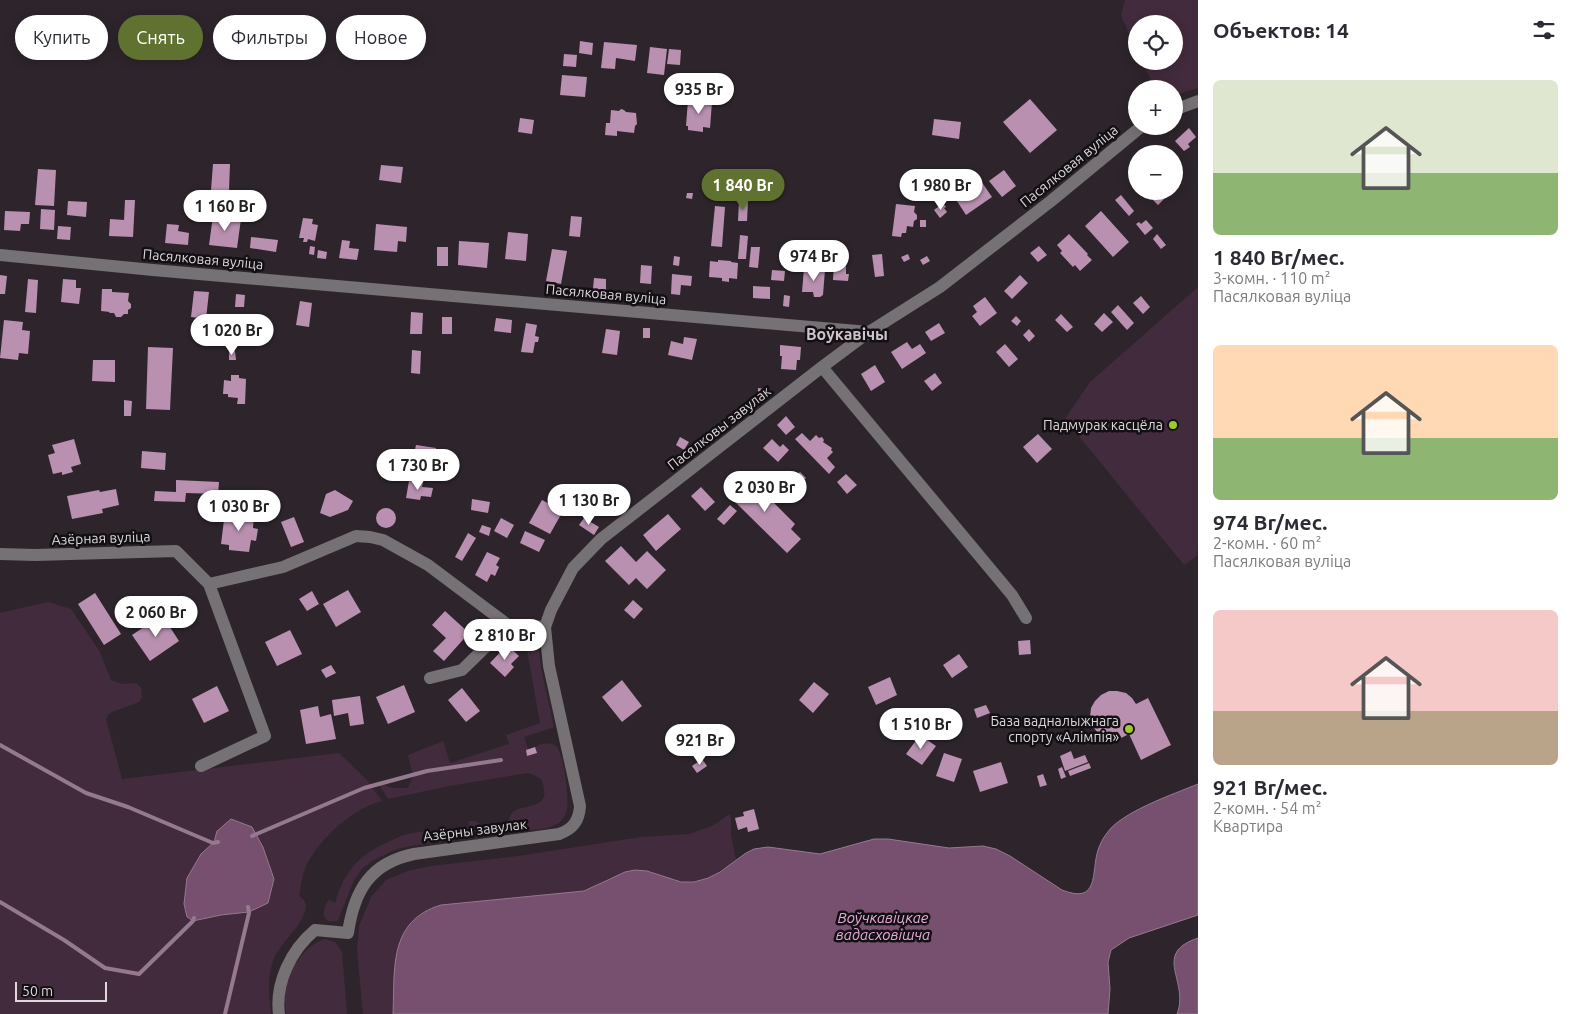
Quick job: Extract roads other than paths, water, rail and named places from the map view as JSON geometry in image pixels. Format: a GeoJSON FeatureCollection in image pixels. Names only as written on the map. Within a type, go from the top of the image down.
{"type":"FeatureCollection","features":[{"type":"Feature","properties":{"kind":"street"},"geometry":{"type":"LineString","coordinates":[[1183,107],[1198,101]]}},
{"type":"Feature","properties":{"kind":"street","name":"Пасялковая вуліца"},"geometry":{"type":"LineString","coordinates":[[0,255],[869,332],[940,287],[1051,201],[1131,135]]}},
{"type":"Feature","properties":{"kind":"street","name":"Пасялковы завулак"},"geometry":{"type":"LineString","coordinates":[[545,626],[551,610],[573,568],[601,539],[869,332]]}},
{"type":"Feature","properties":{"kind":"street"},"geometry":{"type":"LineString","coordinates":[[822,367],[1012,595],[1026,618]]}},
{"type":"Feature","properties":{"kind":"street"},"geometry":{"type":"LineString","coordinates":[[201,766],[265,736],[209,584],[283,567],[356,536],[370,537],[383,540],[428,564],[508,625],[545,626]]}},
{"type":"Feature","properties":{"kind":"street","name":"Азёрная вуліца"},"geometry":{"type":"LineString","coordinates":[[0,554],[35,555],[176,551],[209,584]]}},
{"type":"Feature","properties":{"kind":"street"},"geometry":{"type":"LineString","coordinates":[[430,678],[462,670],[508,625]]}},
{"type":"Feature","properties":{"kind":"street","name":"Азёрны завулак"},"geometry":{"type":"LineString","coordinates":[[279,1014],[280,988],[286,969],[293,956],[306,938],[315,930],[348,933],[352,910],[360,889],[382,866],[404,856],[414,854],[559,834],[568,831],[575,824],[580,815],[580,806],[549,666],[545,626]]}},
{"type":"Feature","properties":{"kind":"water","name":"Воўчкавіцкае вадасховішча"},"geometry":{"type":"Polygon","coordinates":[[[1198,784],[1198,915],[1129,938],[1111,950],[1108,962],[1110,989],[1108,1014],[393,1014],[395,964],[403,935],[411,922],[424,912],[441,905],[584,891],[625,872],[635,870],[647,871],[681,882],[694,882],[720,872],[754,849],[768,847],[820,854],[874,839],[888,839],[949,848],[983,846],[996,849],[1062,890],[1083,893],[1092,884],[1098,850],[1114,825],[1149,804],[1198,784]]]}},
{"type":"Feature","properties":{"kind":"water"},"geometry":{"type":"Polygon","coordinates":[[[231,819],[252,827],[263,847],[274,879],[268,903],[249,912],[193,921],[187,917],[184,904],[187,878],[201,854],[214,842],[217,831],[231,819]]]}},
{"type":"Feature","properties":{"kind":"water"},"geometry":{"type":"Polygon","coordinates":[[[1198,938],[1198,1014],[1177,1014],[1180,1002],[1174,960],[1177,952],[1184,945],[1198,938]]]}},
{"type":"Feature","properties":{"kind":"waterway"},"geometry":{"type":"LineString","coordinates":[[0,745],[86,793],[128,807],[213,843],[218,842]]}},
{"type":"Feature","properties":{"kind":"waterway"},"geometry":{"type":"LineString","coordinates":[[252,836],[364,788],[427,771],[501,760]]}},
{"type":"Feature","properties":{"kind":"waterway"},"geometry":{"type":"LineString","coordinates":[[0,902],[64,940],[105,968],[139,974],[194,918]]}},
{"type":"Feature","properties":{"kind":"waterway"},"geometry":{"type":"LineString","coordinates":[[225,1014],[249,913],[248,907]]}},
{"type":"Feature","properties":{"kind":"place","name":"Падмурак касцёла"},"geometry":{"type":"Point","coordinates":[1173,425]}},
{"type":"Feature","properties":{"kind":"place","name":"База вадналыжнага спорту «Алімпія»"},"geometry":{"type":"Point","coordinates":[1129,729]}},
{"type":"Feature","properties":{"kind":"district","name":"Воўкавічы"},"geometry":{"type":"Point","coordinates":[847,334]}}]}
